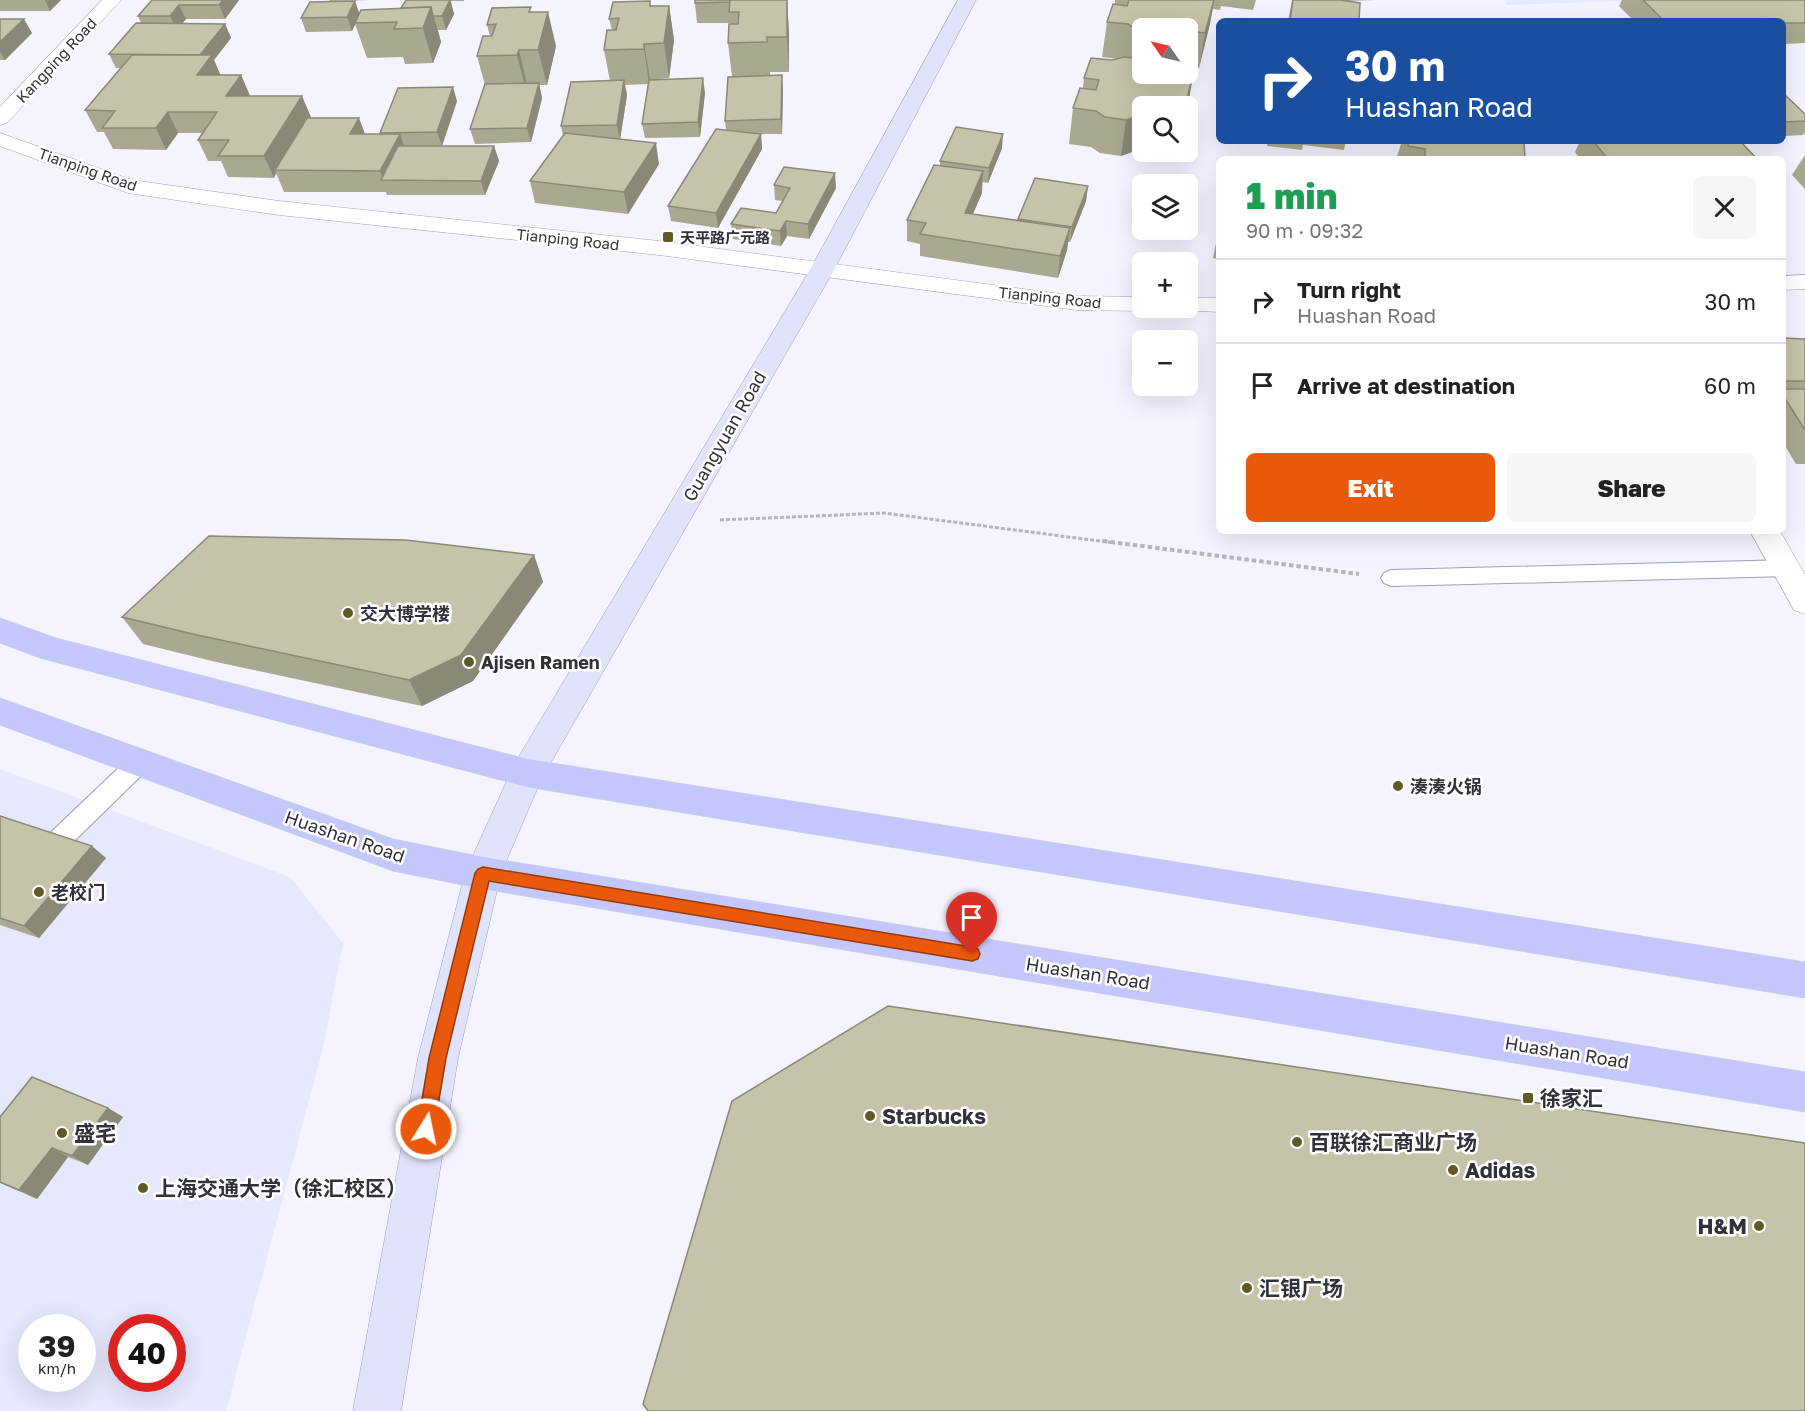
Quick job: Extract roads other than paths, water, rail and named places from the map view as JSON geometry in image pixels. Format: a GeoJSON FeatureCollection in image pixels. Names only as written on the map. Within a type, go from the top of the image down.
{"type":"FeatureCollection","features":[{"type":"Feature","properties":{"kind":"main road"},"geometry":{"type":"LineString","coordinates":[[0,630],[51,649],[527,773],[1805,980]]}},
{"type":"Feature","properties":{"kind":"main road","name":"Huashan Road"},"geometry":{"type":"LineString","coordinates":[[0,711],[393,855],[483,873],[1805,1092]]}},
{"type":"Feature","properties":{"kind":"street","name":"Kangping Road"},"geometry":{"type":"LineString","coordinates":[[0,119],[112,0]]}},
{"type":"Feature","properties":{"kind":"street","name":"Guangyuan Road"},"geometry":{"type":"LineString","coordinates":[[377,1411],[438,1058],[483,873],[527,773],[823,268],[967,0]]}},
{"type":"Feature","properties":{"kind":"street","name":"Tianping Road"},"geometry":{"type":"LineString","coordinates":[[0,139],[128,186],[279,208],[659,248],[1076,303],[1132,304]]}},
{"type":"Feature","properties":{"kind":"street"},"geometry":{"type":"LineString","coordinates":[[1786,283],[1805,282]]}},
{"type":"Feature","properties":{"kind":"street"},"geometry":{"type":"LineString","coordinates":[[1198,304],[1216,305]]}},
{"type":"Feature","properties":{"kind":"street"},"geometry":{"type":"LineString","coordinates":[[1767,534],[1805,602]]}},
{"type":"Feature","properties":{"kind":"lane"},"geometry":{"type":"LineString","coordinates":[[1391,578],[1786,568]]}},
{"type":"Feature","properties":{"kind":"lane"},"geometry":{"type":"LineString","coordinates":[[56,843],[140,762]]}},
{"type":"Feature","properties":{"kind":"place","name":"天平路广元路"},"geometry":{"type":"Point","coordinates":[668,237]}},
{"type":"Feature","properties":{"kind":"place","name":"交大博学楼"},"geometry":{"type":"Point","coordinates":[348,613]}},
{"type":"Feature","properties":{"kind":"place","name":"Ajisen Ramen"},"geometry":{"type":"Point","coordinates":[469,662]}},
{"type":"Feature","properties":{"kind":"place","name":"湊湊火锅"},"geometry":{"type":"Point","coordinates":[1398,786]}},
{"type":"Feature","properties":{"kind":"place","name":"老校门"},"geometry":{"type":"Point","coordinates":[39,892]}},
{"type":"Feature","properties":{"kind":"place","name":"徐家汇"},"geometry":{"type":"Point","coordinates":[1528,1098]}},
{"type":"Feature","properties":{"kind":"place","name":"Starbucks"},"geometry":{"type":"Point","coordinates":[870,1116]}},
{"type":"Feature","properties":{"kind":"place","name":"盛宅"},"geometry":{"type":"Point","coordinates":[62,1133]}},
{"type":"Feature","properties":{"kind":"place","name":"百联徐汇商业广场"},"geometry":{"type":"Point","coordinates":[1297,1142]}},
{"type":"Feature","properties":{"kind":"place","name":"Adidas"},"geometry":{"type":"Point","coordinates":[1453,1170]}},
{"type":"Feature","properties":{"kind":"place","name":"上海交通大学（徐汇校区）"},"geometry":{"type":"Point","coordinates":[143,1188]}},
{"type":"Feature","properties":{"kind":"place","name":"H&M"},"geometry":{"type":"Point","coordinates":[1759,1226]}},
{"type":"Feature","properties":{"kind":"place","name":"汇银广场"},"geometry":{"type":"Point","coordinates":[1247,1288]}}]}
